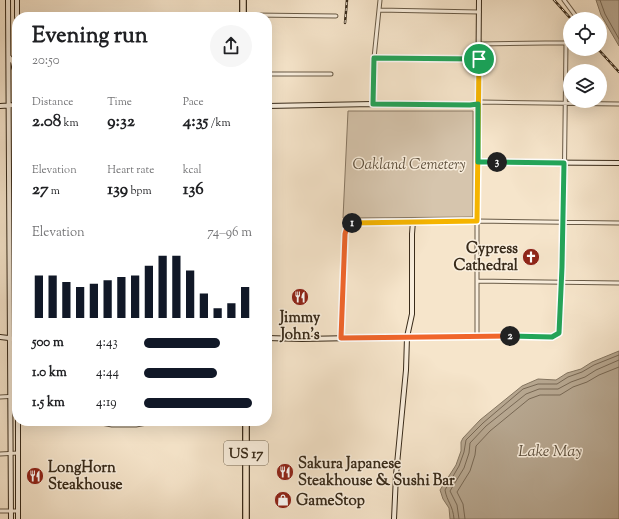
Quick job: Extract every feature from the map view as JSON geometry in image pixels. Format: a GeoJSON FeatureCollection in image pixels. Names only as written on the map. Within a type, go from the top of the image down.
{"type":"FeatureCollection","features":[{"type":"Feature","properties":{"kind":"highway"},"geometry":{"type":"LineString","coordinates":[[243,0],[243,12]]}},
{"type":"Feature","properties":{"kind":"highway","name":"US 17"},"geometry":{"type":"LineString","coordinates":[[246,426],[246,519]]}},
{"type":"Feature","properties":{"kind":"street"},"geometry":{"type":"LineString","coordinates":[[8,0],[10,105],[10,519]]}},
{"type":"Feature","properties":{"kind":"street"},"geometry":{"type":"LineString","coordinates":[[17,0],[17,12]]}},
{"type":"Feature","properties":{"kind":"street"},"geometry":{"type":"LineString","coordinates":[[373,104],[374,58],[380,0]]}},
{"type":"Feature","properties":{"kind":"street"},"geometry":{"type":"LineString","coordinates":[[477,336],[479,0]]}},
{"type":"Feature","properties":{"kind":"street"},"geometry":{"type":"LineString","coordinates":[[564,0],[573,12]]}},
{"type":"Feature","properties":{"kind":"street"},"geometry":{"type":"LineString","coordinates":[[379,10],[479,12]]}},
{"type":"Feature","properties":{"kind":"street"},"geometry":{"type":"LineString","coordinates":[[272,16],[336,16]]}},
{"type":"Feature","properties":{"kind":"street"},"geometry":{"type":"LineString","coordinates":[[479,44],[563,43]]}},
{"type":"Feature","properties":{"kind":"street"},"geometry":{"type":"LineString","coordinates":[[9,58],[12,61]]}},
{"type":"Feature","properties":{"kind":"street"},"geometry":{"type":"LineString","coordinates":[[374,58],[479,59]]}},
{"type":"Feature","properties":{"kind":"street"},"geometry":{"type":"LineString","coordinates":[[272,74],[331,74]]}},
{"type":"Feature","properties":{"kind":"street"},"geometry":{"type":"LineString","coordinates":[[272,106],[373,104],[470,105],[482,102],[563,103]]}},
{"type":"Feature","properties":{"kind":"street"},"geometry":{"type":"LineString","coordinates":[[607,104],[619,104]]}},
{"type":"Feature","properties":{"kind":"street"},"geometry":{"type":"LineString","coordinates":[[0,106],[10,105]]}},
{"type":"Feature","properties":{"kind":"street"},"geometry":{"type":"LineString","coordinates":[[272,338],[477,336],[552,337],[558,334],[563,223],[565,108]]}},
{"type":"Feature","properties":{"kind":"street"},"geometry":{"type":"LineString","coordinates":[[478,162],[619,164]]}},
{"type":"Feature","properties":{"kind":"street"},"geometry":{"type":"LineString","coordinates":[[394,519],[406,370],[406,337],[412,314],[413,221]]}},
{"type":"Feature","properties":{"kind":"street"},"geometry":{"type":"LineString","coordinates":[[341,338],[345,230],[349,225],[356,222],[477,221],[619,223]]}},
{"type":"Feature","properties":{"kind":"street"},"geometry":{"type":"LineString","coordinates":[[477,281],[619,283]]}},
{"type":"Feature","properties":{"kind":"street"},"geometry":{"type":"LineString","coordinates":[[0,337],[10,337]]}},
{"type":"Feature","properties":{"kind":"street"},"geometry":{"type":"LineString","coordinates":[[0,397],[10,397]]}},
{"type":"Feature","properties":{"kind":"street"},"geometry":{"type":"LineString","coordinates":[[18,426],[18,519]]}},
{"type":"Feature","properties":{"kind":"street"},"geometry":{"type":"LineString","coordinates":[[0,454],[18,453]]}},
{"type":"Feature","properties":{"kind":"street"},"geometry":{"type":"LineString","coordinates":[[0,511],[18,511]]}},
{"type":"Feature","properties":{"kind":"green space","name":"Oakland Cemetery"},"geometry":{"type":"Polygon","coordinates":[[[348,111],[473,111],[473,217],[343,218],[348,111]]]}},
{"type":"Feature","properties":{"kind":"water"},"geometry":{"type":"Polygon","coordinates":[[[596,0],[619,0],[619,46],[607,25],[607,12],[600,12],[596,0]]]}},
{"type":"Feature","properties":{"kind":"water","name":"Lake May"},"geometry":{"type":"Polygon","coordinates":[[[619,351],[619,519],[450,519],[449,508],[443,499],[440,490],[456,465],[461,451],[461,442],[463,438],[480,420],[522,386],[538,379],[556,380],[567,373],[581,369],[592,362],[619,351]]]}},
{"type":"Feature","properties":{"kind":"railway"},"geometry":{"type":"LineString","coordinates":[[345,23],[347,0]]}},
{"type":"Feature","properties":{"kind":"railway"},"geometry":{"type":"LineString","coordinates":[[554,0],[565,12]]}},
{"type":"Feature","properties":{"kind":"railway"},"geometry":{"type":"LineString","coordinates":[[604,56],[619,72]]}},
{"type":"Feature","properties":{"kind":"place","name":"Cypress Cathedral"},"geometry":{"type":"Point","coordinates":[531,257]}},
{"type":"Feature","properties":{"kind":"place","name":"Jimmy John's"},"geometry":{"type":"Point","coordinates":[300,297]}},
{"type":"Feature","properties":{"kind":"place","name":"Sakura Japanese Steakhouse & Sushi Bar"},"geometry":{"type":"Point","coordinates":[285,472]}},
{"type":"Feature","properties":{"kind":"place","name":"LongHorn Steakhouse"},"geometry":{"type":"Point","coordinates":[35,476]}},
{"type":"Feature","properties":{"kind":"place","name":"GameStop"},"geometry":{"type":"Point","coordinates":[283,500]}},
{"type":"Feature","properties":{"kind":"route"},"geometry":{"type":"LineString","coordinates":[[479,59],[374,58],[373,104],[478,104],[478,162],[564,163],[564,205],[559,333],[552,337],[490,336],[341,338],[345,230],[350,224],[353,222],[477,221],[478,199],[478,159],[478,104],[479,59]]}}]}
